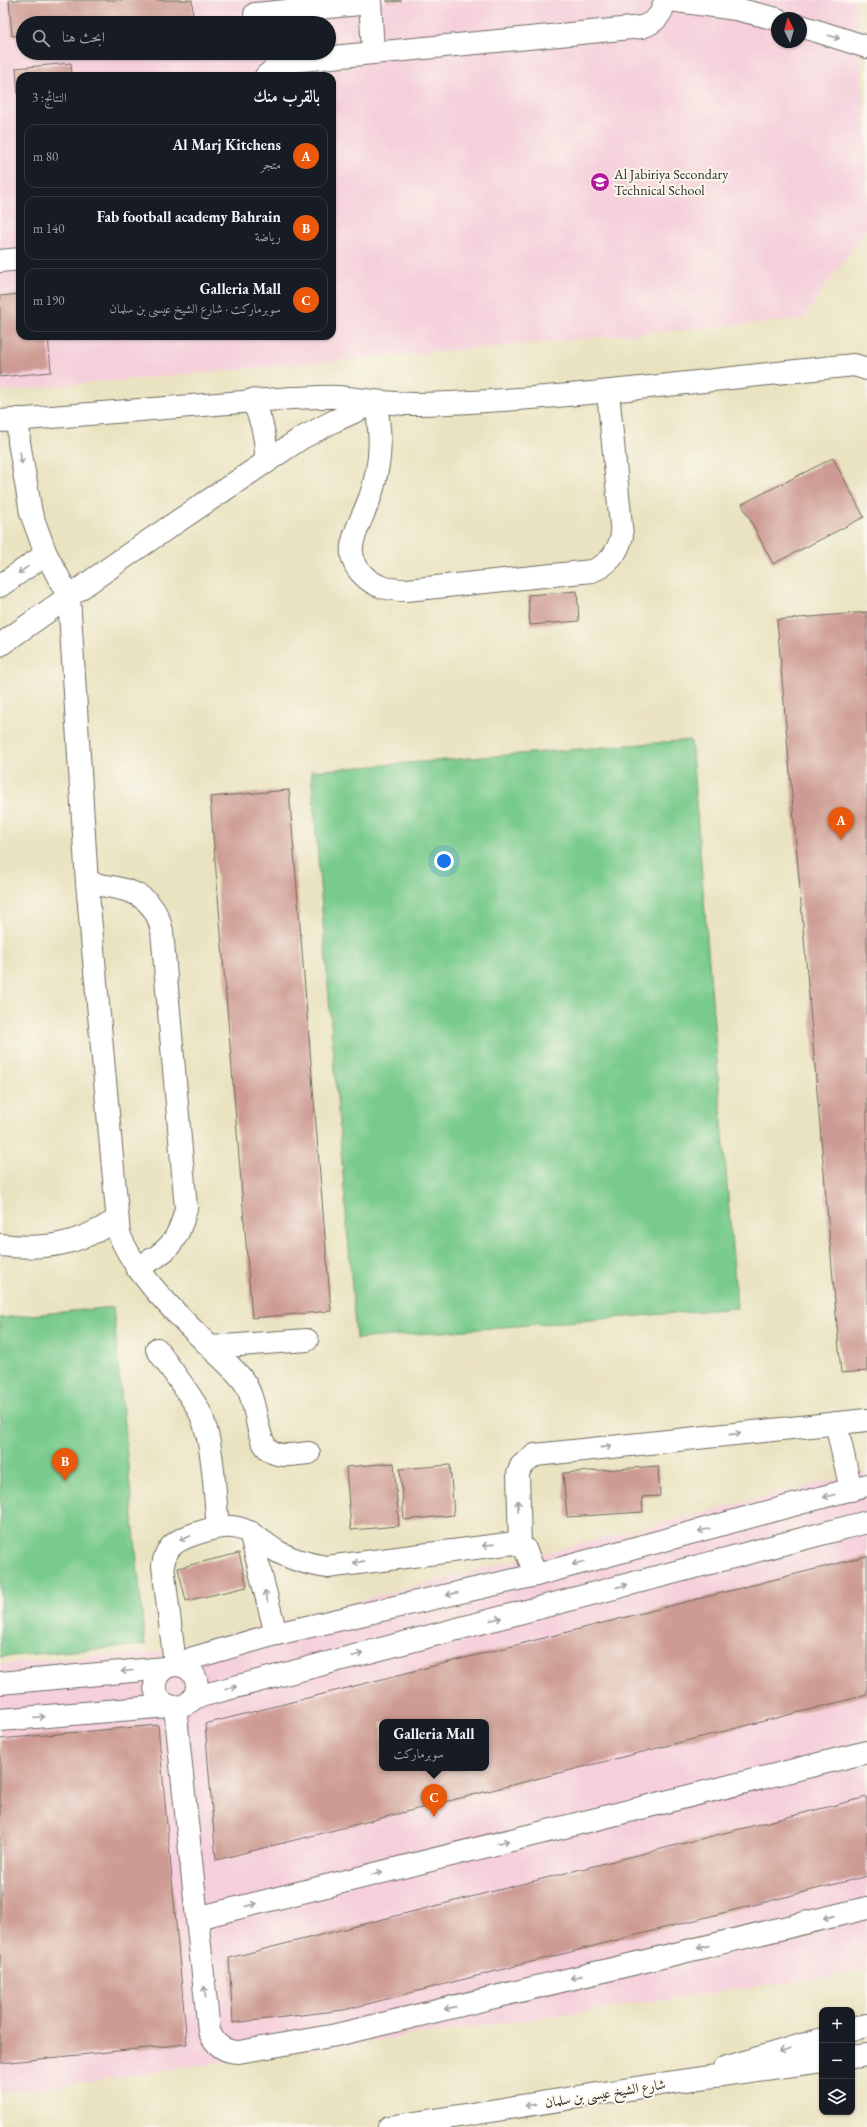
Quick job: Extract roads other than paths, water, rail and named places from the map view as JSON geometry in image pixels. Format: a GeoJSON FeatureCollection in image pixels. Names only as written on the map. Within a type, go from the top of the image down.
{"type":"FeatureCollection","features":[{"type":"Feature","properties":{"kind":"main road"},"geometry":{"type":"LineString","coordinates":[[336,56],[642,27],[652,24],[658,18],[663,9],[665,0]]}},
{"type":"Feature","properties":{"kind":"main road"},"geometry":{"type":"LineString","coordinates":[[670,0],[736,9],[771,18]]}},
{"type":"Feature","properties":{"kind":"main road"},"geometry":{"type":"LineString","coordinates":[[254,14],[370,1],[373,52]]}},
{"type":"Feature","properties":{"kind":"main road"},"geometry":{"type":"LineString","coordinates":[[807,28],[867,47]]}},
{"type":"Feature","properties":{"kind":"main road"},"geometry":{"type":"LineString","coordinates":[[271,72],[279,65],[300,60]]}},
{"type":"Feature","properties":{"kind":"main road"},"geometry":{"type":"LineString","coordinates":[[0,261],[16,260]]}},
{"type":"Feature","properties":{"kind":"main road"},"geometry":{"type":"LineString","coordinates":[[309,1453],[282,1456],[269,1450],[262,1442],[256,1410],[249,1389],[242,1379],[168,1305],[136,1266],[124,1247],[116,1220],[86,883],[69,597],[46,554],[31,513],[26,491],[19,442],[9,420],[252,400],[336,397],[376,402],[419,404],[454,403],[608,392],[863,364]]}},
{"type":"Feature","properties":{"kind":"main road"},"geometry":{"type":"LineString","coordinates":[[376,402],[380,439],[378,468],[368,505],[354,533],[351,551],[357,569],[370,583],[388,590],[407,590],[592,571],[603,566],[612,558],[618,548],[622,536],[608,392]]}},
{"type":"Feature","properties":{"kind":"main road"},"geometry":{"type":"LineString","coordinates":[[252,400],[260,415],[264,430],[266,463]]}},
{"type":"Feature","properties":{"kind":"main road"},"geometry":{"type":"LineString","coordinates":[[0,645],[135,550],[300,439],[334,421],[376,402]]}},
{"type":"Feature","properties":{"kind":"main road"},"geometry":{"type":"LineString","coordinates":[[0,586],[46,554]]}},
{"type":"Feature","properties":{"kind":"main road"},"geometry":{"type":"LineString","coordinates":[[86,883],[129,891],[143,897],[153,907],[159,918],[162,931],[186,1208],[176,1239],[165,1251],[152,1261],[136,1266]]}},
{"type":"Feature","properties":{"kind":"main road"},"geometry":{"type":"LineString","coordinates":[[0,1245],[41,1247],[61,1245],[81,1239],[99,1231],[116,1220]]}},
{"type":"Feature","properties":{"kind":"main road"},"geometry":{"type":"LineString","coordinates":[[211,1347],[307,1340]]}},
{"type":"Feature","properties":{"kind":"main road"},"geometry":{"type":"LineString","coordinates":[[157,1349],[197,1407],[203,1421],[210,1452],[218,1526]]}},
{"type":"Feature","properties":{"kind":"main road"},"geometry":{"type":"LineString","coordinates":[[520,1545],[518,1474],[521,1466],[535,1455],[867,1420]]}},
{"type":"Feature","properties":{"kind":"main road"},"geometry":{"type":"LineString","coordinates":[[179,1703],[158,1697],[154,1684],[160,1671],[193,1658],[276,1634],[536,1575],[859,1488],[836,1423]]}},
{"type":"Feature","properties":{"kind":"main road"},"geometry":{"type":"LineString","coordinates":[[0,1720],[179,1703],[867,1522]]}},
{"type":"Feature","properties":{"kind":"main road"},"geometry":{"type":"LineString","coordinates":[[173,1666],[163,1566],[164,1559],[167,1552],[176,1541],[218,1526],[240,1528],[250,1532],[276,1551],[292,1559],[327,1567],[509,1542],[520,1545],[525,1549],[536,1575]]}},
{"type":"Feature","properties":{"kind":"main road"},"geometry":{"type":"LineString","coordinates":[[250,1532],[276,1634]]}},
{"type":"Feature","properties":{"kind":"main road"},"geometry":{"type":"LineString","coordinates":[[0,1683],[173,1666],[192,1671],[196,1678],[197,1684],[179,1703],[197,1918],[209,2031],[213,2040],[220,2047],[229,2051],[239,2052],[336,2035],[867,1908]]}},
{"type":"Feature","properties":{"kind":"main road"},"geometry":{"type":"LineString","coordinates":[[197,1918],[867,1752]]}},
{"type":"Feature","properties":{"kind":"main road"},"geometry":{"type":"LineString","coordinates":[[855,2029],[867,2025]]}},
{"type":"Feature","properties":{"kind":"main road"},"geometry":{"type":"LineString","coordinates":[[680,2081],[819,2040]]}},
{"type":"Feature","properties":{"kind":"main road"},"geometry":{"type":"LineString","coordinates":[[855,2057],[867,2055]]}},
{"type":"Feature","properties":{"kind":"main road","name":"شارع الشيخ عيسى بن سلمان"},"geometry":{"type":"LineString","coordinates":[[389,2127],[680,2081],[819,2061]]}},
{"type":"Feature","properties":{"kind":"place","name":"Al Jabiriya Secondary Technical School"},"geometry":{"type":"Point","coordinates":[600,182]}},
{"type":"Feature","properties":{"kind":"place","name":"Al Marj Kitchens"},"geometry":{"type":"Point","coordinates":[841,840]}},
{"type":"Feature","properties":{"kind":"place","name":"Fab football academy Bahrain"},"geometry":{"type":"Point","coordinates":[65,1481]}},
{"type":"Feature","properties":{"kind":"place","name":"Galleria Mall"},"geometry":{"type":"Point","coordinates":[434,1817]}}]}
